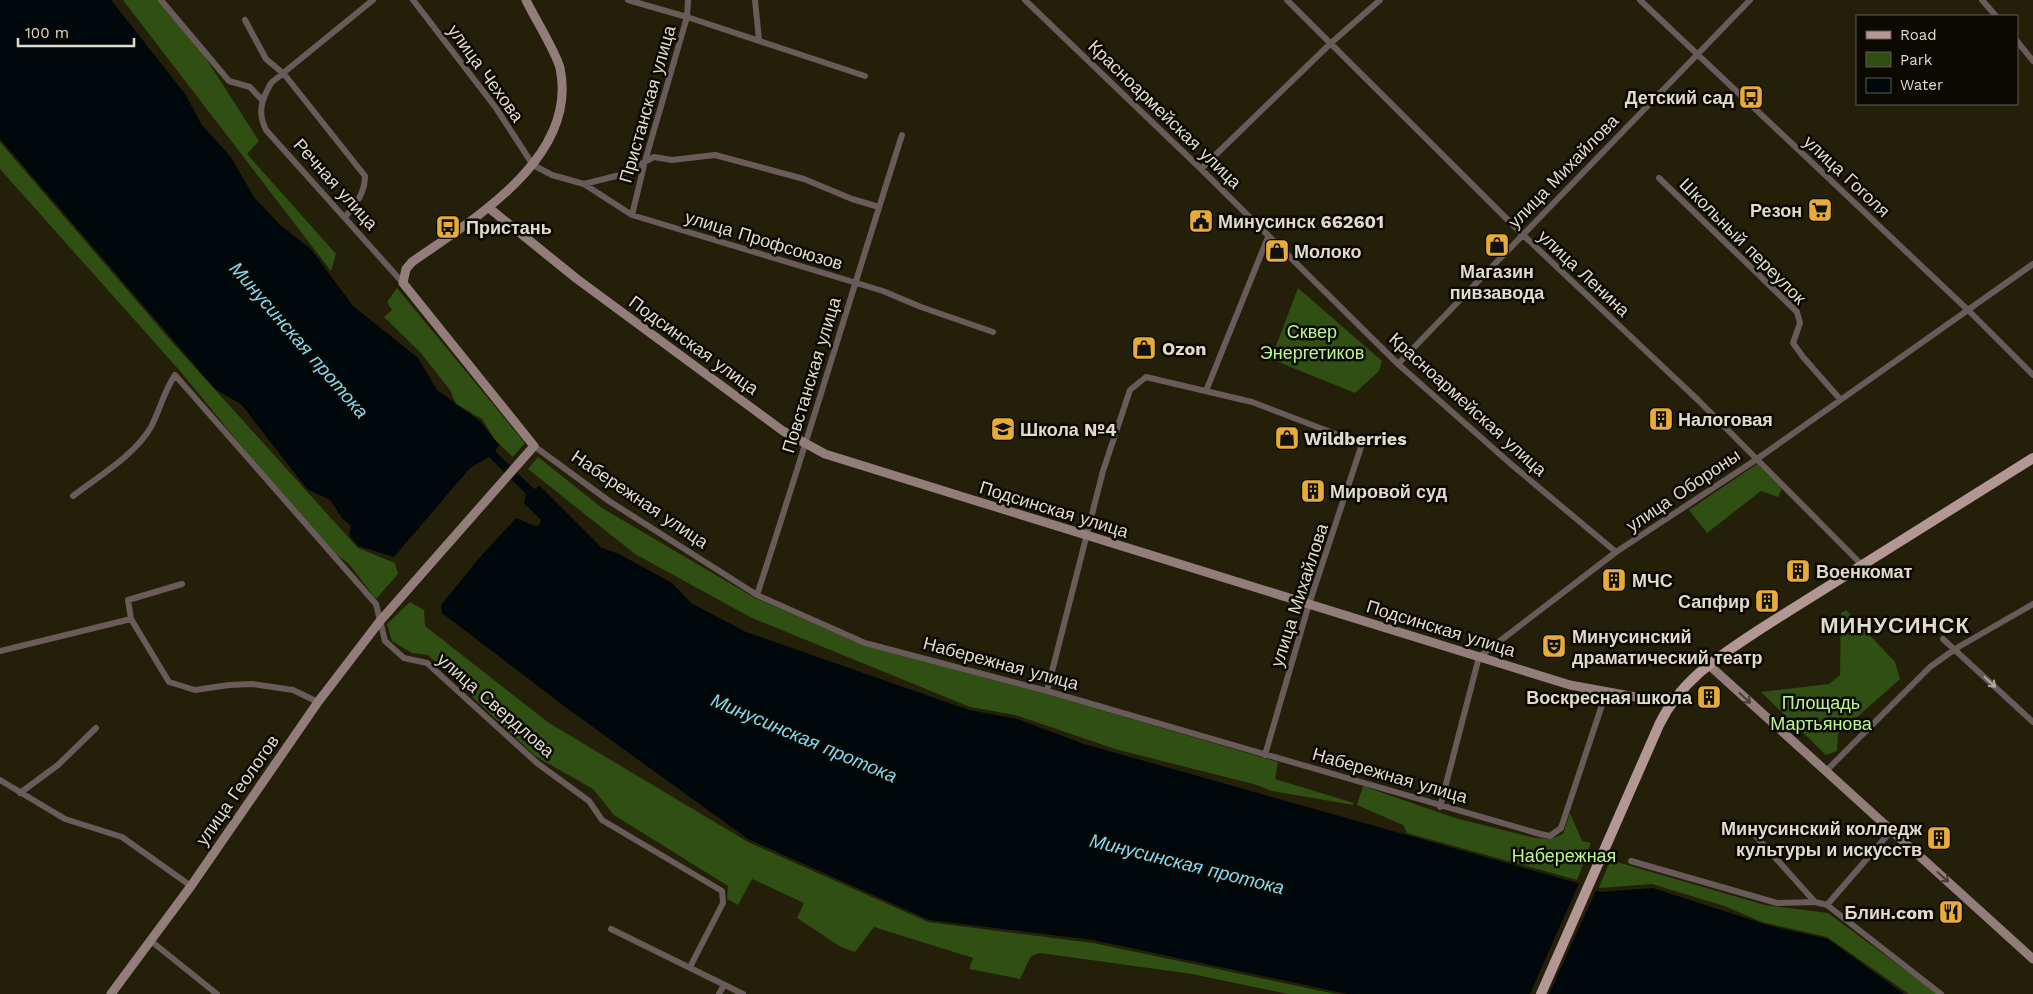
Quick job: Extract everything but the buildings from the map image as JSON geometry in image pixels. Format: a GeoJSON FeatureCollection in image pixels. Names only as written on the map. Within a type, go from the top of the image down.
{"type":"FeatureCollection","features":[{"type":"Feature","properties":{"kind":"main road"},"geometry":{"type":"LineString","coordinates":[[1541,994],[1659,725],[1675,697],[1695,675],[1762,628],[2033,458]]}},
{"type":"Feature","properties":{"kind":"street"},"geometry":{"type":"LineString","coordinates":[[160,0],[230,81],[250,87],[262,100],[271,83],[373,0]]}},
{"type":"Feature","properties":{"kind":"street","name":"улица Чехова"},"geometry":{"type":"LineString","coordinates":[[413,0],[496,108],[533,164]]}},
{"type":"Feature","properties":{"kind":"street"},"geometry":{"type":"LineString","coordinates":[[403,283],[406,269],[412,262],[489,208],[533,164],[552,132],[562,96],[559,67],[526,0]]}},
{"type":"Feature","properties":{"kind":"street"},"geometry":{"type":"LineString","coordinates":[[628,0],[687,17],[864,76]]}},
{"type":"Feature","properties":{"kind":"street","name":"Пристанская улица"},"geometry":{"type":"LineString","coordinates":[[632,215],[645,161],[687,17],[688,0]]}},
{"type":"Feature","properties":{"kind":"street"},"geometry":{"type":"LineString","coordinates":[[755,0],[758,40]]}},
{"type":"Feature","properties":{"kind":"street","name":"Красноармейская улица"},"geometry":{"type":"LineString","coordinates":[[1025,0],[1201,168],[1268,238],[1398,364],[1512,465],[1616,552]]}},
{"type":"Feature","properties":{"kind":"street","name":"улица Ленина"},"geometry":{"type":"LineString","coordinates":[[1286,0],[1522,234],[1757,459],[1863,566]]}},
{"type":"Feature","properties":{"kind":"street"},"geometry":{"type":"LineString","coordinates":[[1201,168],[1331,43],[1380,0]]}},
{"type":"Feature","properties":{"kind":"street","name":"улица Гоголя"},"geometry":{"type":"LineString","coordinates":[[1640,0],[1697,56],[1969,311],[2033,375]]}},
{"type":"Feature","properties":{"kind":"street","name":"улица Михайлова"},"geometry":{"type":"LineString","coordinates":[[1398,364],[1750,0]]}},
{"type":"Feature","properties":{"kind":"street"},"geometry":{"type":"LineString","coordinates":[[1982,0],[1995,15]]}},
{"type":"Feature","properties":{"kind":"street"},"geometry":{"type":"LineString","coordinates":[[245,20],[266,59],[284,74],[365,176],[365,187],[359,199],[345,217]]}},
{"type":"Feature","properties":{"kind":"street"},"geometry":{"type":"LineString","coordinates":[[2018,42],[2033,61]]}},
{"type":"Feature","properties":{"kind":"street","name":"Речная улица"},"geometry":{"type":"LineString","coordinates":[[262,100],[261,120],[266,130],[403,283]]}},
{"type":"Feature","properties":{"kind":"street","name":"Повстанская улица"},"geometry":{"type":"LineString","coordinates":[[757,594],[806,444],[854,282],[902,135]]}},
{"type":"Feature","properties":{"kind":"street"},"geometry":{"type":"LineString","coordinates":[[584,184],[620,175],[654,157],[672,160],[715,155],[804,179],[852,200],[878,207]]}},
{"type":"Feature","properties":{"kind":"street","name":"улица Профсоюзов"},"geometry":{"type":"LineString","coordinates":[[533,164],[552,175],[584,184],[632,215],[854,282],[993,332]]}},
{"type":"Feature","properties":{"kind":"street","name":"Школьный переулок"},"geometry":{"type":"LineString","coordinates":[[1659,178],[1797,312],[1800,324],[1793,343],[1840,398]]}},
{"type":"Feature","properties":{"kind":"street","name":"Подсинская улица"},"geometry":{"type":"LineString","coordinates":[[489,208],[585,285],[783,431],[825,454],[1570,685],[1641,698],[1675,697]]}},
{"type":"Feature","properties":{"kind":"street"},"geometry":{"type":"LineString","coordinates":[[1047,691],[1104,471],[1130,390],[1146,376],[1206,391],[1268,238]]}},
{"type":"Feature","properties":{"kind":"street","name":"улица Обороны"},"geometry":{"type":"LineString","coordinates":[[1479,657],[1616,552],[1757,459],[1840,398],[1969,311],[2033,264]]}},
{"type":"Feature","properties":{"kind":"street","name":"Набережная улица"},"geometry":{"type":"LineString","coordinates":[[403,283],[534,446],[609,501],[757,594],[865,643],[1047,691],[1440,807],[1550,836],[1557,833],[1561,828],[1606,693]]}},
{"type":"Feature","properties":{"kind":"street","name":"улица Свердлова"},"geometry":{"type":"LineString","coordinates":[[73,496],[135,447],[150,428],[168,386],[176,375],[376,604],[385,640],[404,658],[427,663],[537,763],[589,801],[602,820],[722,891],[723,903],[690,967]]}},
{"type":"Feature","properties":{"kind":"street","name":"улица Михайлова"},"geometry":{"type":"LineString","coordinates":[[1206,391],[1252,402],[1362,444],[1309,604],[1265,755]]}},
{"type":"Feature","properties":{"kind":"street","name":"улица Геологов"},"geometry":{"type":"LineString","coordinates":[[111,994],[191,886],[318,702],[380,621],[534,446]]}},
{"type":"Feature","properties":{"kind":"street"},"geometry":{"type":"LineString","coordinates":[[182,584],[128,600],[130,619],[169,682],[195,690],[252,684],[292,690],[318,702]]}},
{"type":"Feature","properties":{"kind":"street"},"geometry":{"type":"LineString","coordinates":[[1825,772],[1930,667],[1955,649],[2033,604]]}},
{"type":"Feature","properties":{"kind":"street"},"geometry":{"type":"LineString","coordinates":[[0,651],[130,619]]}},
{"type":"Feature","properties":{"kind":"street"},"geometry":{"type":"LineString","coordinates":[[1943,639],[2033,722]]}},
{"type":"Feature","properties":{"kind":"street"},"geometry":{"type":"LineString","coordinates":[[1440,807],[1479,657]]}},
{"type":"Feature","properties":{"kind":"street"},"geometry":{"type":"LineString","coordinates":[[1708,666],[2033,959]]}},
{"type":"Feature","properties":{"kind":"street"},"geometry":{"type":"LineString","coordinates":[[20,793],[58,765],[96,728]]}},
{"type":"Feature","properties":{"kind":"street"},"geometry":{"type":"LineString","coordinates":[[0,780],[65,819],[122,837],[191,886]]}},
{"type":"Feature","properties":{"kind":"street"},"geometry":{"type":"LineString","coordinates":[[1828,905],[1891,830]]}},
{"type":"Feature","properties":{"kind":"street"},"geometry":{"type":"LineString","coordinates":[[1754,834],[1815,902]]}},
{"type":"Feature","properties":{"kind":"street"},"geometry":{"type":"LineString","coordinates":[[1632,861],[1777,903],[1815,902],[1828,905],[1941,994]]}},
{"type":"Feature","properties":{"kind":"street"},"geometry":{"type":"LineString","coordinates":[[611,929],[743,994]]}},
{"type":"Feature","properties":{"kind":"street"},"geometry":{"type":"LineString","coordinates":[[151,941],[217,994]]}},
{"type":"Feature","properties":{"kind":"street"},"geometry":{"type":"LineString","coordinates":[[719,994],[724,985]]}},
{"type":"Feature","properties":{"kind":"green space"},"geometry":{"type":"Polygon","coordinates":[[[123,0],[162,0],[189,32],[259,141],[247,154],[336,254],[331,271],[123,0]]]}},
{"type":"Feature","properties":{"kind":"green space"},"geometry":{"type":"Polygon","coordinates":[[[0,142],[172,342],[358,548],[395,563],[398,574],[376,599],[349,564],[321,543],[180,371],[0,169],[0,142]]]}},
{"type":"Feature","properties":{"kind":"green space"},"geometry":{"type":"Polygon","coordinates":[[[397,288],[525,443],[513,457],[495,440],[482,419],[456,404],[450,390],[420,352],[384,317],[392,310],[387,302],[397,288]]]}},
{"type":"Feature","properties":{"kind":"green space","name":"Сквер Энергетиков"},"geometry":{"type":"Polygon","coordinates":[[[1298,288],[1382,361],[1379,371],[1355,393],[1271,359],[1298,288]]]}},
{"type":"Feature","properties":{"kind":"green space"},"geometry":{"type":"Polygon","coordinates":[[[538,457],[602,508],[755,598],[865,646],[1046,694],[1278,762],[1275,779],[1354,803],[1353,805],[1272,791],[1257,785],[1115,749],[1015,715],[970,707],[752,618],[635,554],[528,469],[538,457]]]}},
{"type":"Feature","properties":{"kind":"green space"},"geometry":{"type":"Polygon","coordinates":[[[1757,464],[1782,489],[1778,497],[1761,491],[1707,533],[1689,510],[1757,464]]]}},
{"type":"Feature","properties":{"kind":"green space"},"geometry":{"type":"Polygon","coordinates":[[[410,602],[424,610],[425,626],[549,723],[748,842],[928,922],[1093,943],[1336,994],[1288,994],[1192,974],[1040,953],[1031,956],[1020,979],[969,969],[973,958],[874,927],[855,952],[841,947],[797,918],[804,903],[752,879],[738,905],[727,899],[728,886],[614,815],[593,789],[535,756],[428,655],[412,653],[392,641],[387,624],[410,602]]]}},
{"type":"Feature","properties":{"kind":"green space","name":"Площадь Мартьянова"},"geometry":{"type":"Polygon","coordinates":[[[1846,610],[1895,662],[1900,679],[1838,734],[1837,751],[1826,755],[1761,692],[1829,684],[1840,675],[1841,613],[1846,610]]]}},
{"type":"Feature","properties":{"kind":"green space","name":"Набережная"},"geometry":{"type":"Polygon","coordinates":[[[1363,786],[1455,818],[1535,838],[1551,839],[1563,834],[1570,813],[1582,841],[1591,843],[1577,880],[1407,833],[1403,825],[1357,805],[1363,786]]]}},
{"type":"Feature","properties":{"kind":"green space"},"geometry":{"type":"Polygon","coordinates":[[[1610,860],[1765,905],[1828,913],[1938,994],[1909,994],[1827,937],[1762,922],[1724,906],[1652,884],[1599,888],[1610,860]]]}},
{"type":"Feature","properties":{"kind":"water","name":"Минусинская протока"},"geometry":{"type":"Polygon","coordinates":[[[0,0],[111,0],[186,95],[201,124],[231,157],[254,197],[280,225],[311,249],[353,306],[418,358],[437,390],[480,421],[499,445],[495,451],[534,489],[540,486],[602,548],[619,554],[672,583],[691,603],[746,632],[969,710],[1017,719],[1084,744],[1574,882],[1600,892],[1653,888],[1767,925],[1828,939],[1904,994],[1348,994],[1093,940],[929,920],[748,839],[568,709],[442,613],[441,605],[481,556],[516,518],[535,526],[539,525],[541,520],[524,503],[526,494],[489,457],[470,468],[394,557],[358,546],[349,535],[351,526],[342,518],[330,500],[307,489],[241,404],[216,390],[0,139],[0,0]]]}},
{"type":"Feature","properties":{"kind":"pier"},"geometry":{"type":"Polygon","coordinates":[[[1580,881],[1597,888],[1549,994],[1530,994],[1580,881]]]}},
{"type":"Feature","properties":{"kind":"place","name":"Детский сад"},"geometry":{"type":"Point","coordinates":[1751,97]}},
{"type":"Feature","properties":{"kind":"place","name":"Резон"},"geometry":{"type":"Point","coordinates":[1820,210]}},
{"type":"Feature","properties":{"kind":"place","name":"Минусинск 662601"},"geometry":{"type":"Point","coordinates":[1201,221]}},
{"type":"Feature","properties":{"kind":"place","name":"Пристань"},"geometry":{"type":"Point","coordinates":[448,227]}},
{"type":"Feature","properties":{"kind":"place","name":"Магазин пивзавода"},"geometry":{"type":"Point","coordinates":[1497,245]}},
{"type":"Feature","properties":{"kind":"place","name":"Молоко"},"geometry":{"type":"Point","coordinates":[1277,251]}},
{"type":"Feature","properties":{"kind":"place","name":"Ozon"},"geometry":{"type":"Point","coordinates":[1144,348]}},
{"type":"Feature","properties":{"kind":"place","name":"Налоговая"},"geometry":{"type":"Point","coordinates":[1661,419]}},
{"type":"Feature","properties":{"kind":"place","name":"Школа №4"},"geometry":{"type":"Point","coordinates":[1003,429]}},
{"type":"Feature","properties":{"kind":"place","name":"Wildberries"},"geometry":{"type":"Point","coordinates":[1287,438]}},
{"type":"Feature","properties":{"kind":"place","name":"Мировой суд"},"geometry":{"type":"Point","coordinates":[1313,491]}},
{"type":"Feature","properties":{"kind":"place","name":"Военкомат"},"geometry":{"type":"Point","coordinates":[1798,571]}},
{"type":"Feature","properties":{"kind":"place","name":"МЧС"},"geometry":{"type":"Point","coordinates":[1614,580]}},
{"type":"Feature","properties":{"kind":"place","name":"Сапфир"},"geometry":{"type":"Point","coordinates":[1767,601]}},
{"type":"Feature","properties":{"kind":"place","name":"Минусинский драматический театр"},"geometry":{"type":"Point","coordinates":[1554,646]}},
{"type":"Feature","properties":{"kind":"place","name":"Воскресная школа"},"geometry":{"type":"Point","coordinates":[1709,697]}},
{"type":"Feature","properties":{"kind":"place","name":"Минусинский колледж культуры и искусств"},"geometry":{"type":"Point","coordinates":[1939,838]}},
{"type":"Feature","properties":{"kind":"place","name":"Блин.com"},"geometry":{"type":"Point","coordinates":[1951,912]}},
{"type":"Feature","properties":{"kind":"district","name":"МИНУСИНСК"},"geometry":{"type":"Point","coordinates":[1895,625]}}]}
